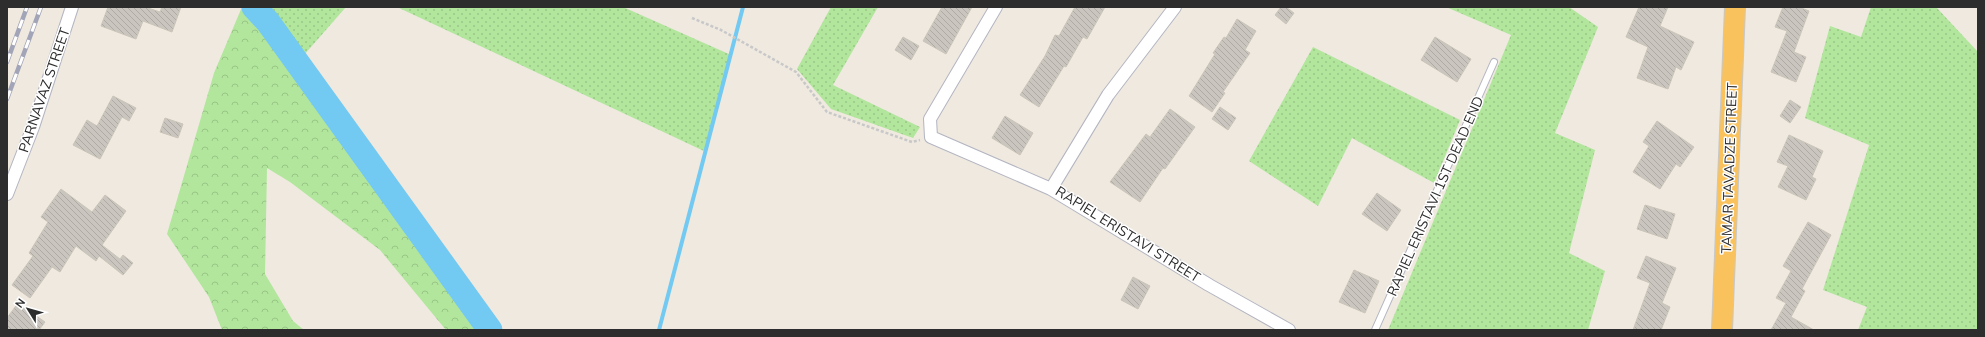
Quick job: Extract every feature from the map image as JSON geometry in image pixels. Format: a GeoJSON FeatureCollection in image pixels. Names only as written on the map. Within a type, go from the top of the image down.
{"type":"FeatureCollection","features":[{"type":"Feature","properties":{"kind":"highway","name":"TAMAR TAVADZE STREET"},"geometry":{"type":"LineString","coordinates":[[1722,330],[1735,7]]}},
{"type":"Feature","properties":{"kind":"street","name":"PARNAVAZ STREET"},"geometry":{"type":"LineString","coordinates":[[7,194],[33,127],[72,7]]}},
{"type":"Feature","properties":{"kind":"street"},"geometry":{"type":"LineString","coordinates":[[996,7],[930,120],[931,138],[1050,189]]}},
{"type":"Feature","properties":{"kind":"street","name":"RAPIEL ERISTAVI STREET"},"geometry":{"type":"LineString","coordinates":[[1175,7],[1108,95],[1050,189],[1209,285],[1289,330]]}},
{"type":"Feature","properties":{"kind":"lane","name":"RAPIEL ERISTAVI 1ST DEAD END"},"geometry":{"type":"LineString","coordinates":[[1375,330],[1494,62]]}},
{"type":"Feature","properties":{"kind":"path"},"geometry":{"type":"LineString","coordinates":[[692,18],[729,35],[796,72],[827,112],[912,142],[931,138]]}},
{"type":"Feature","properties":{"kind":"green space"},"geometry":{"type":"Polygon","coordinates":[[[242,7],[254,7],[258,9],[490,330],[446,330],[380,250],[290,182],[267,168],[265,274],[293,321],[304,330],[222,330],[209,297],[167,234],[214,73],[242,7]]]}},
{"type":"Feature","properties":{"kind":"green space"},"geometry":{"type":"Polygon","coordinates":[[[254,7],[346,7],[297,63],[254,7]]]}},
{"type":"Feature","properties":{"kind":"green space"},"geometry":{"type":"Polygon","coordinates":[[[397,7],[623,7],[731,55],[706,152],[397,7]]]}},
{"type":"Feature","properties":{"kind":"green space"},"geometry":{"type":"Polygon","coordinates":[[[831,7],[878,7],[833,85],[920,127],[913,138],[831,109],[797,69],[831,7]]]}},
{"type":"Feature","properties":{"kind":"green space"},"geometry":{"type":"Polygon","coordinates":[[[1446,7],[1569,7],[1598,27],[1555,133],[1595,150],[1569,253],[1605,271],[1588,330],[1388,330],[1511,35],[1446,7]]]}},
{"type":"Feature","properties":{"kind":"green space"},"geometry":{"type":"Polygon","coordinates":[[[1871,7],[1936,7],[1978,52],[1978,330],[1858,330],[1867,307],[1823,290],[1869,145],[1805,118],[1830,26],[1861,37],[1871,7]]]}},
{"type":"Feature","properties":{"kind":"green space"},"geometry":{"type":"Polygon","coordinates":[[[1313,47],[1460,120],[1434,183],[1352,138],[1318,206],[1249,161],[1313,47]]]}},
{"type":"Feature","properties":{"kind":"building"},"geometry":{"type":"Polygon","coordinates":[[[108,7],[145,7],[160,12],[162,7],[181,7],[172,32],[143,21],[136,39],[101,26],[108,7]]]}},
{"type":"Feature","properties":{"kind":"building"},"geometry":{"type":"Polygon","coordinates":[[[942,7],[972,7],[946,54],[923,41],[942,7]]]}},
{"type":"Feature","properties":{"kind":"building"},"geometry":{"type":"Polygon","coordinates":[[[1075,7],[1105,7],[1087,39],[1083,37],[1066,67],[1064,66],[1039,107],[1020,95],[1045,56],[1055,35],[1059,36],[1075,7]]]}},
{"type":"Feature","properties":{"kind":"building"},"geometry":{"type":"Polygon","coordinates":[[[1281,7],[1286,7],[1294,13],[1286,24],[1275,15],[1281,7]]]}},
{"type":"Feature","properties":{"kind":"building"},"geometry":{"type":"Polygon","coordinates":[[[1639,7],[1668,7],[1660,26],[1694,42],[1681,70],[1676,67],[1668,89],[1637,78],[1648,47],[1626,37],[1639,7]]]}},
{"type":"Feature","properties":{"kind":"building"},"geometry":{"type":"Polygon","coordinates":[[[1783,7],[1799,7],[1809,11],[1794,52],[1806,57],[1796,82],[1771,72],[1787,31],[1775,27],[1783,7]]]}},
{"type":"Feature","properties":{"kind":"building"},"geometry":{"type":"Polygon","coordinates":[[[1237,19],[1256,31],[1245,50],[1250,53],[1223,92],[1225,93],[1212,112],[1189,96],[1215,54],[1213,53],[1224,37],[1226,38],[1237,19]]]}},
{"type":"Feature","properties":{"kind":"building"},"geometry":{"type":"Polygon","coordinates":[[[903,37],[919,46],[911,60],[895,50],[903,37]]]}},
{"type":"Feature","properties":{"kind":"building"},"geometry":{"type":"Polygon","coordinates":[[[1435,37],[1471,59],[1457,82],[1421,60],[1435,37]]]}},
{"type":"Feature","properties":{"kind":"building"},"geometry":{"type":"Polygon","coordinates":[[[113,96],[136,108],[129,121],[122,117],[100,159],[73,145],[87,120],[97,126],[113,96]]]}},
{"type":"Feature","properties":{"kind":"building"},"geometry":{"type":"Polygon","coordinates":[[[1790,100],[1801,107],[1790,123],[1780,116],[1790,100]]]}},
{"type":"Feature","properties":{"kind":"building"},"geometry":{"type":"Polygon","coordinates":[[[1220,107],[1236,118],[1228,130],[1212,119],[1220,107]]]}},
{"type":"Feature","properties":{"kind":"building"},"geometry":{"type":"Polygon","coordinates":[[[1170,109],[1195,127],[1165,169],[1163,168],[1140,202],[1110,182],[1146,134],[1150,137],[1170,109]]]}},
{"type":"Feature","properties":{"kind":"building"},"geometry":{"type":"Polygon","coordinates":[[[1005,116],[1033,133],[1020,155],[992,138],[1005,116]]]}},
{"type":"Feature","properties":{"kind":"building"},"geometry":{"type":"Polygon","coordinates":[[[165,118],[183,124],[178,138],[160,132],[165,118]]]}},
{"type":"Feature","properties":{"kind":"building"},"geometry":{"type":"Polygon","coordinates":[[[1657,121],[1694,147],[1680,167],[1676,164],[1660,189],[1633,172],[1649,146],[1643,142],[1657,121]]]}},
{"type":"Feature","properties":{"kind":"building"},"geometry":{"type":"Polygon","coordinates":[[[1789,135],[1823,151],[1812,177],[1816,179],[1806,200],[1778,187],[1788,166],[1777,162],[1789,135]]]}},
{"type":"Feature","properties":{"kind":"building"},"geometry":{"type":"Polygon","coordinates":[[[61,189],[92,212],[105,195],[126,211],[102,245],[120,259],[123,255],[133,263],[123,275],[99,256],[96,261],[76,246],[60,272],[52,267],[30,298],[12,285],[33,256],[29,253],[48,222],[41,217],[61,189]]]}},
{"type":"Feature","properties":{"kind":"building"},"geometry":{"type":"Polygon","coordinates":[[[1377,193],[1401,210],[1387,231],[1362,214],[1377,193]]]}},
{"type":"Feature","properties":{"kind":"building"},"geometry":{"type":"Polygon","coordinates":[[[1645,205],[1675,214],[1667,239],[1637,229],[1645,205]]]}},
{"type":"Feature","properties":{"kind":"building"},"geometry":{"type":"Polygon","coordinates":[[[1808,222],[1831,235],[1802,289],[1805,291],[1791,317],[1814,330],[1771,330],[1786,303],[1776,298],[1791,271],[1783,266],[1808,222]]]}},
{"type":"Feature","properties":{"kind":"building"},"geometry":{"type":"Polygon","coordinates":[[[1646,256],[1676,268],[1662,303],[1670,307],[1661,330],[1633,330],[1650,283],[1637,278],[1646,256]]]}},
{"type":"Feature","properties":{"kind":"building"},"geometry":{"type":"Polygon","coordinates":[[[1354,270],[1379,281],[1365,313],[1339,302],[1354,270]]]}},
{"type":"Feature","properties":{"kind":"building"},"geometry":{"type":"Polygon","coordinates":[[[1133,277],[1150,286],[1138,309],[1121,300],[1133,277]]]}},
{"type":"Feature","properties":{"kind":"building"},"geometry":{"type":"Polygon","coordinates":[[[18,303],[45,322],[39,330],[7,330],[7,318],[18,303]]]}},
{"type":"Feature","properties":{"kind":"waterway"},"geometry":{"type":"LineString","coordinates":[[254,7],[268,22],[490,330]]}},
{"type":"Feature","properties":{"kind":"waterway"},"geometry":{"type":"LineString","coordinates":[[659,330],[743,7]]}},
{"type":"Feature","properties":{"kind":"railway"},"geometry":{"type":"LineString","coordinates":[[7,62],[27,7]]}},
{"type":"Feature","properties":{"kind":"railway"},"geometry":{"type":"LineString","coordinates":[[7,99],[41,7]]}}]}
